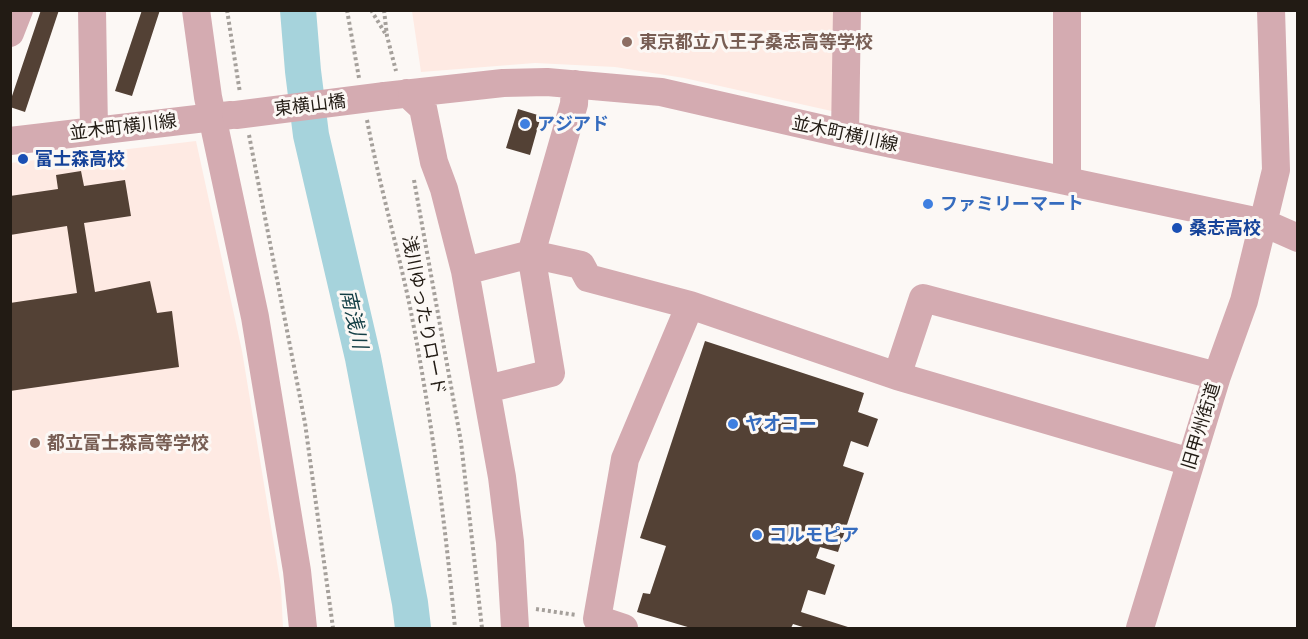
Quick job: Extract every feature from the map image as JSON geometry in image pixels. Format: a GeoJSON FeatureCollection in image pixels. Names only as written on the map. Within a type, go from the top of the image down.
{"type":"FeatureCollection","features":[{"type":"Feature","properties":{"kind":"street"},"geometry":{"type":"LineString","coordinates":[[10,33],[18,10]]}},
{"type":"Feature","properties":{"kind":"street"},"geometry":{"type":"LineString","coordinates":[[92,10],[94,130]]}},
{"type":"Feature","properties":{"kind":"street"},"geometry":{"type":"LineString","coordinates":[[196,10],[205,80],[235,116],[255,317],[297,571],[303,628]]}},
{"type":"Feature","properties":{"kind":"street"},"geometry":{"type":"LineString","coordinates":[[845,134],[847,10]]}},
{"type":"Feature","properties":{"kind":"street"},"geometry":{"type":"LineString","coordinates":[[1066,10],[1067,181]]}},
{"type":"Feature","properties":{"kind":"street"},"geometry":{"type":"LineString","coordinates":[[1271,10],[1276,170]]}},
{"type":"Feature","properties":{"kind":"street","name":"並木町横川線"},"geometry":{"type":"LineString","coordinates":[[384,91],[546,82],[661,92],[845,134],[1264,223],[1298,238]]}},
{"type":"Feature","properties":{"kind":"street"},"geometry":{"type":"LineString","coordinates":[[487,389],[551,373],[531,254],[574,104],[575,84]]}},
{"type":"Feature","properties":{"kind":"street"},"geometry":{"type":"LineString","coordinates":[[384,91],[423,108],[434,162],[444,189],[465,270],[502,477],[510,542],[515,617]]}},
{"type":"Feature","properties":{"kind":"street","name":"東横山橋"},"geometry":{"type":"LineString","coordinates":[[235,116],[384,91]]}},
{"type":"Feature","properties":{"kind":"street","name":"並木町横川線"},"geometry":{"type":"LineString","coordinates":[[10,141],[235,116]]}},
{"type":"Feature","properties":{"kind":"street"},"geometry":{"type":"LineString","coordinates":[[1276,170],[1298,139]]}},
{"type":"Feature","properties":{"kind":"street","name":"旧甲州街道"},"geometry":{"type":"LineString","coordinates":[[1140,628],[1216,376],[1244,301],[1276,170]]}},
{"type":"Feature","properties":{"kind":"street"},"geometry":{"type":"LineString","coordinates":[[465,270],[531,254],[580,265],[588,278],[690,305],[897,376],[1190,462]]}},
{"type":"Feature","properties":{"kind":"street"},"geometry":{"type":"LineString","coordinates":[[897,376],[923,298],[1216,376]]}},
{"type":"Feature","properties":{"kind":"street"},"geometry":{"type":"LineString","coordinates":[[624,628],[597,619],[625,459],[690,305]]}},
{"type":"Feature","properties":{"kind":"path"},"geometry":{"type":"LineString","coordinates":[[227,10],[235,116],[305,423],[333,628]]}},
{"type":"Feature","properties":{"kind":"path"},"geometry":{"type":"LineString","coordinates":[[346,10],[384,91],[397,75],[387,36],[384,10]]}},
{"type":"Feature","properties":{"kind":"path"},"geometry":{"type":"LineString","coordinates":[[371,10],[387,36]]}},
{"type":"Feature","properties":{"kind":"path","name":"浅川ゆったりロード"},"geometry":{"type":"LineString","coordinates":[[367,120],[397,249],[432,424],[444,514],[455,628]]}},
{"type":"Feature","properties":{"kind":"path"},"geometry":{"type":"LineString","coordinates":[[413,173],[460,442],[482,628]]}},
{"type":"Feature","properties":{"kind":"path"},"geometry":{"type":"LineString","coordinates":[[515,617],[597,619]]}},
{"type":"Feature","properties":{"kind":"shaded area","name":"東京都立八王子桑志高等学校"},"geometry":{"type":"Polygon","coordinates":[[[412,11],[837,11],[836,112],[684,78],[615,67],[535,63],[421,72],[412,11]]]}},
{"type":"Feature","properties":{"kind":"shaded area"},"geometry":{"type":"Polygon","coordinates":[[[196,141],[242,351],[281,587],[283,628],[11,628],[10,163],[196,141]]]}},
{"type":"Feature","properties":{"kind":"building"},"geometry":{"type":"Polygon","coordinates":[[[41,10],[59,10],[25,112],[10,107],[10,102],[41,10]]]}},
{"type":"Feature","properties":{"kind":"building"},"geometry":{"type":"Polygon","coordinates":[[[142,10],[160,10],[132,96],[115,91],[142,10]]]}},
{"type":"Feature","properties":{"kind":"building"},"geometry":{"type":"Polygon","coordinates":[[[518,109],[541,116],[530,155],[506,148],[518,109]]]}},
{"type":"Feature","properties":{"kind":"building"},"geometry":{"type":"Polygon","coordinates":[[[81,171],[84,186],[125,180],[131,216],[84,223],[95,292],[150,281],[157,313],[172,311],[179,367],[10,391],[10,303],[77,293],[67,226],[10,235],[10,196],[58,189],[56,175],[81,171]]]}},
{"type":"Feature","properties":{"kind":"building"},"geometry":{"type":"Polygon","coordinates":[[[705,341],[864,393],[858,412],[878,419],[868,447],[851,441],[843,466],[864,473],[838,552],[820,547],[816,558],[835,565],[825,595],[808,590],[801,612],[851,628],[806,628],[793,624],[791,628],[691,628],[637,612],[643,593],[650,594],[666,546],[640,538],[705,341]]]}},
{"type":"Feature","properties":{"kind":"waterway","name":"南浅川"},"geometry":{"type":"LineString","coordinates":[[298,10],[311,135],[363,358],[413,628]]}},
{"type":"Feature","properties":{"kind":"place","name":"東京都立八王子桑志高等学校"},"geometry":{"type":"Point","coordinates":[627,42]}},
{"type":"Feature","properties":{"kind":"place","name":"アジアド"},"geometry":{"type":"Point","coordinates":[525,124]}},
{"type":"Feature","properties":{"kind":"place","name":"富士森高校"},"geometry":{"type":"Point","coordinates":[23,159]}},
{"type":"Feature","properties":{"kind":"place","name":"ファミリーマート"},"geometry":{"type":"Point","coordinates":[928,204]}},
{"type":"Feature","properties":{"kind":"place","name":"桑志高校"},"geometry":{"type":"Point","coordinates":[1177,228]}},
{"type":"Feature","properties":{"kind":"place","name":"ヤオコー"},"geometry":{"type":"Point","coordinates":[733,424]}},
{"type":"Feature","properties":{"kind":"place","name":"都立富士森高等学校"},"geometry":{"type":"Point","coordinates":[35,443]}},
{"type":"Feature","properties":{"kind":"place","name":"コルモピア"},"geometry":{"type":"Point","coordinates":[757,535]}}]}
